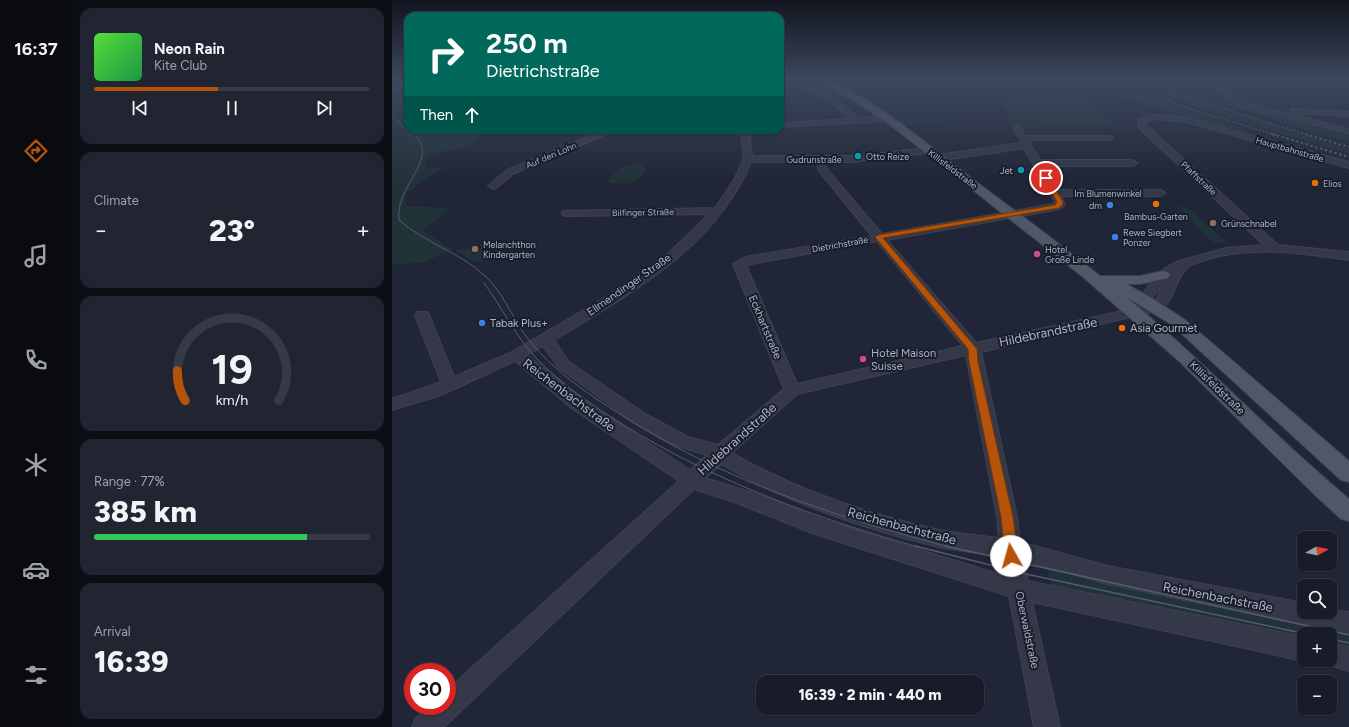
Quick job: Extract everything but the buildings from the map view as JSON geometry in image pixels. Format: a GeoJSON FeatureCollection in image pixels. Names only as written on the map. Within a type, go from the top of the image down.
{"type":"FeatureCollection","features":[{"type":"Feature","properties":{"kind":"main road","name":"Killisfeldstraße"},"geometry":{"type":"LineString","coordinates":[[876,113],[1013,214],[1081,269],[1145,306],[1178,322],[1349,474]]}},
{"type":"Feature","properties":{"kind":"main road","name":"Killisfeldstraße"},"geometry":{"type":"LineString","coordinates":[[1081,269],[1103,278],[1145,306],[1163,337],[1346,510]]}},
{"type":"Feature","properties":{"kind":"main road"},"geometry":{"type":"LineString","coordinates":[[1103,278],[1140,280],[1163,275]]}},
{"type":"Feature","properties":{"kind":"street"},"geometry":{"type":"LineString","coordinates":[[848,113],[857,120]]}},
{"type":"Feature","properties":{"kind":"street"},"geometry":{"type":"LineString","coordinates":[[1275,113],[1349,131]]}},
{"type":"Feature","properties":{"kind":"street"},"geometry":{"type":"LineString","coordinates":[[1307,113],[1349,114]]}},
{"type":"Feature","properties":{"kind":"street","name":"Hauptbahnstraße"},"geometry":{"type":"LineString","coordinates":[[1160,117],[1190,121],[1349,165]]}},
{"type":"Feature","properties":{"kind":"street","name":"Pfaffstraße"},"geometry":{"type":"LineString","coordinates":[[1160,117],[1144,119],[1140,123],[1274,248]]}},
{"type":"Feature","properties":{"kind":"street"},"geometry":{"type":"LineString","coordinates":[[784,125],[885,119]]}},
{"type":"Feature","properties":{"kind":"street"},"geometry":{"type":"LineString","coordinates":[[1017,128],[1055,193]]}},
{"type":"Feature","properties":{"kind":"street","name":"Auf den Lohn"},"geometry":{"type":"LineString","coordinates":[[493,186],[510,172],[602,134]]}},
{"type":"Feature","properties":{"kind":"street","name":"Ellmendinger Straße"},"geometry":{"type":"LineString","coordinates":[[392,404],[450,385],[517,356],[616,297],[644,277],[701,230],[718,211],[739,180],[748,158],[745,134]]}},
{"type":"Feature","properties":{"kind":"street"},"geometry":{"type":"LineString","coordinates":[[937,158],[1025,141],[1109,138]]}},
{"type":"Feature","properties":{"kind":"street","name":"Gudrunstraße"},"geometry":{"type":"LineString","coordinates":[[748,158],[820,160],[866,158],[927,150]]}},
{"type":"Feature","properties":{"kind":"street"},"geometry":{"type":"LineString","coordinates":[[820,160],[822,169],[973,349]]}},
{"type":"Feature","properties":{"kind":"street"},"geometry":{"type":"LineString","coordinates":[[1038,163],[1133,163]]}},
{"type":"Feature","properties":{"kind":"street","name":"Im Blumenwinkel"},"geometry":{"type":"LineString","coordinates":[[1013,214],[1056,207],[1060,205],[1060,202],[1055,193],[1160,193]]}},
{"type":"Feature","properties":{"kind":"street","name":"Bilfinger Straße"},"geometry":{"type":"LineString","coordinates":[[567,213],[718,211]]}},
{"type":"Feature","properties":{"kind":"street","name":"Dietrichstraße"},"geometry":{"type":"LineString","coordinates":[[739,264],[745,261],[1013,214]]}},
{"type":"Feature","properties":{"kind":"street"},"geometry":{"type":"LineString","coordinates":[[1145,306],[1163,275],[1183,264],[1221,252],[1274,248],[1298,249],[1349,256]]}},
{"type":"Feature","properties":{"kind":"street","name":"Eckhartstraße"},"geometry":{"type":"LineString","coordinates":[[739,264],[792,390]]}},
{"type":"Feature","properties":{"kind":"street"},"geometry":{"type":"LineString","coordinates":[[1145,306],[1162,303],[1172,278],[1183,264]]}},
{"type":"Feature","properties":{"kind":"street","name":"Hildebrandstraße"},"geometry":{"type":"LineString","coordinates":[[425,727],[721,453],[792,390],[973,349],[1145,306]]}},
{"type":"Feature","properties":{"kind":"street"},"geometry":{"type":"LineString","coordinates":[[422,315],[450,385]]}},
{"type":"Feature","properties":{"kind":"street","name":"Reichenbachstraße"},"geometry":{"type":"LineString","coordinates":[[546,339],[564,365],[641,419],[683,442],[710,448],[721,453],[741,467],[774,484],[867,518],[936,538],[1010,548],[1108,575],[1349,623]]}},
{"type":"Feature","properties":{"kind":"street","name":"Oberwaldstraße"},"geometry":{"type":"LineString","coordinates":[[973,349],[974,362],[1007,517],[1010,548],[1018,589],[1047,727]]}},
{"type":"Feature","properties":{"kind":"street","name":"Reichenbachstraße"},"geometry":{"type":"LineString","coordinates":[[517,356],[579,405],[692,480],[839,533],[981,579],[1018,589],[1297,648]]}},
{"type":"Feature","properties":{"kind":"street"},"geometry":{"type":"LineString","coordinates":[[1337,656],[1349,659]]}},
{"type":"Feature","properties":{"kind":"shaded area"},"geometry":{"type":"Polygon","coordinates":[[[392,113],[404,113],[404,134],[483,134],[465,147],[428,155],[424,163],[427,168],[442,168],[405,194],[406,206],[450,208],[423,231],[452,249],[423,263],[392,264],[392,113]]]}},
{"type":"Feature","properties":{"kind":"shaded area"},"geometry":{"type":"Polygon","coordinates":[[[1006,113],[1100,113],[1113,126],[1013,128],[1006,113]]]}},
{"type":"Feature","properties":{"kind":"shaded area"},"geometry":{"type":"Polygon","coordinates":[[[1173,113],[1195,113],[1250,131],[1238,134],[1173,113]]]}},
{"type":"Feature","properties":{"kind":"shaded area"},"geometry":{"type":"Polygon","coordinates":[[[1213,113],[1232,113],[1349,148],[1349,154],[1213,113]]]}},
{"type":"Feature","properties":{"kind":"shaded area"},"geometry":{"type":"Polygon","coordinates":[[[1250,113],[1271,113],[1349,133],[1349,141],[1347,141],[1349,143],[1250,113]]]}},
{"type":"Feature","properties":{"kind":"shaded area"},"geometry":{"type":"Polygon","coordinates":[[[972,116],[904,126],[895,120],[972,116]]]}},
{"type":"Feature","properties":{"kind":"shaded area"},"geometry":{"type":"Polygon","coordinates":[[[640,164],[645,167],[645,171],[635,182],[627,184],[610,183],[608,181],[614,173],[621,168],[640,164]]]}},
{"type":"Feature","properties":{"kind":"shaded area"},"geometry":{"type":"Polygon","coordinates":[[[1177,205],[1192,211],[1227,243],[1216,243],[1210,240],[1177,205]]]}},
{"type":"Feature","properties":{"kind":"shaded area"},"geometry":{"type":"Polygon","coordinates":[[[496,247],[483,261],[475,262],[455,250],[496,247]]]}},
{"type":"Feature","properties":{"kind":"shaded area"},"geometry":{"type":"Polygon","coordinates":[[[1049,563],[1297,617],[1297,619],[1307,619],[1349,628],[1349,647],[1337,644],[1337,627],[1297,627],[1297,636],[1051,585],[1047,568],[1050,568],[1049,563]]]}},
{"type":"Feature","properties":{"kind":"tram line"},"geometry":{"type":"LineString","coordinates":[[392,115],[404,128]]}},
{"type":"Feature","properties":{"kind":"tram line"},"geometry":{"type":"LineString","coordinates":[[414,134],[422,148],[422,156],[420,164],[402,199],[399,209],[399,220],[420,235],[464,260],[484,275],[496,288],[518,325],[539,352],[585,391],[654,435],[735,475],[819,508],[947,546]]}},
{"type":"Feature","properties":{"kind":"tram line"},"geometry":{"type":"LineString","coordinates":[[484,283],[515,331],[536,358],[577,394],[622,424],[693,463],[766,496],[841,524],[918,547]]}},
{"type":"Feature","properties":{"kind":"tram line"},"geometry":{"type":"LineString","coordinates":[[915,546],[1026,574],[1297,632]]}},
{"type":"Feature","properties":{"kind":"tram line"},"geometry":{"type":"LineString","coordinates":[[947,546],[1349,635]]}},
{"type":"Feature","properties":{"kind":"tram line"},"geometry":{"type":"LineString","coordinates":[[1337,640],[1349,643]]}},
{"type":"Feature","properties":{"kind":"railway"},"geometry":{"type":"LineString","coordinates":[[1203,113],[1276,135]]}},
{"type":"Feature","properties":{"kind":"railway"},"geometry":{"type":"LineString","coordinates":[[1236,113],[1309,135]]}},
{"type":"Feature","properties":{"kind":"railway"},"geometry":{"type":"LineString","coordinates":[[1272,134],[1349,157]]}},
{"type":"Feature","properties":{"kind":"railway"},"geometry":{"type":"LineString","coordinates":[[1305,134],[1349,147]]}},
{"type":"Feature","properties":{"kind":"place","name":"Otto Reize"},"geometry":{"type":"Point","coordinates":[858,156]}},
{"type":"Feature","properties":{"kind":"place","name":"Jet"},"geometry":{"type":"Point","coordinates":[1021,170]}},
{"type":"Feature","properties":{"kind":"place","name":"Elios"},"geometry":{"type":"Point","coordinates":[1315,183]}},
{"type":"Feature","properties":{"kind":"place","name":"Bambus-Garten"},"geometry":{"type":"Point","coordinates":[1156,204]}},
{"type":"Feature","properties":{"kind":"place","name":"dm"},"geometry":{"type":"Point","coordinates":[1110,205]}},
{"type":"Feature","properties":{"kind":"place","name":"Grünschnabel"},"geometry":{"type":"Point","coordinates":[1213,223]}},
{"type":"Feature","properties":{"kind":"place","name":"Rewe Siegbert Ponzer"},"geometry":{"type":"Point","coordinates":[1115,237]}},
{"type":"Feature","properties":{"kind":"place","name":"Melanchthon Kindergarten"},"geometry":{"type":"Point","coordinates":[475,249]}},
{"type":"Feature","properties":{"kind":"place","name":"Hotel Große Linde"},"geometry":{"type":"Point","coordinates":[1037,254]}},
{"type":"Feature","properties":{"kind":"place","name":"Tabak Plus+"},"geometry":{"type":"Point","coordinates":[482,323]}},
{"type":"Feature","properties":{"kind":"place","name":"Asia Gourmet"},"geometry":{"type":"Point","coordinates":[1122,328]}},
{"type":"Feature","properties":{"kind":"place","name":"Hotel Maison Suisse"},"geometry":{"type":"Point","coordinates":[863,359]}},
{"type":"Feature","properties":{"kind":"route"},"geometry":{"type":"LineString","coordinates":[[1011,556],[1007,517],[974,362],[973,349],[878,237],[1056,207],[1060,205],[1060,202],[1046,178]]}}]}
